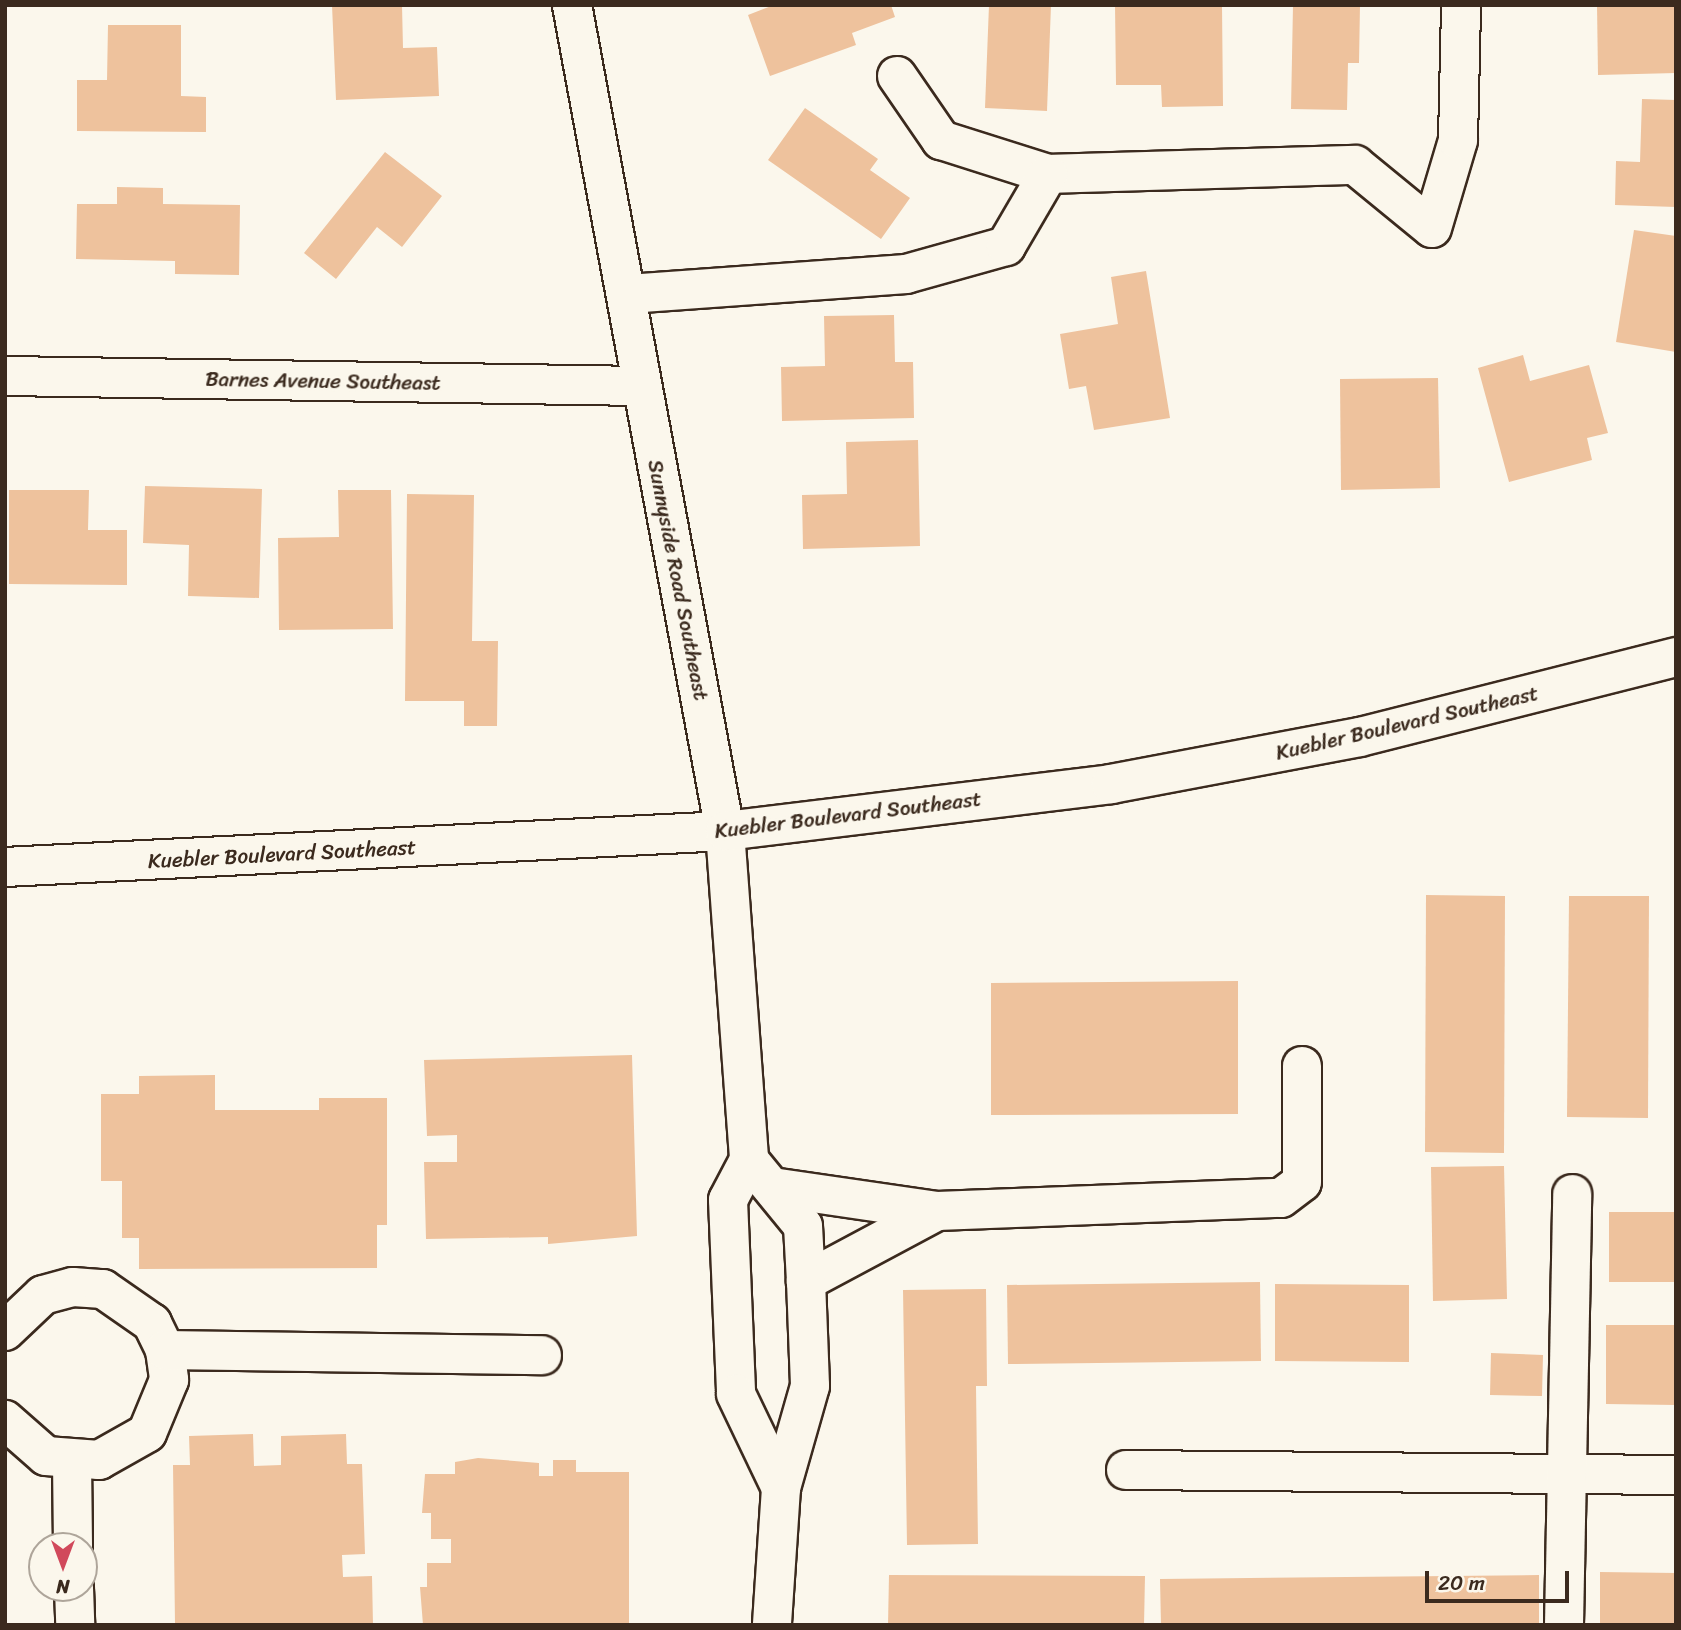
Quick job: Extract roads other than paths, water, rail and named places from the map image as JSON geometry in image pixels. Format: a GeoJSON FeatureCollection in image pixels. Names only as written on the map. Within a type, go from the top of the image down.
{"type":"FeatureCollection","features":[{"type":"Feature","properties":{"kind":"main road","name":"Sunnyside Road Southeast"},"geometry":{"type":"LineString","coordinates":[[572,5],[628,294],[641,387],[726,831],[760,1174]]}},
{"type":"Feature","properties":{"kind":"main road"},"geometry":{"type":"LineString","coordinates":[[897,76],[941,140],[1048,174],[1356,165],[1432,228],[1458,140],[1461,5]]}},
{"type":"Feature","properties":{"kind":"main road"},"geometry":{"type":"LineString","coordinates":[[628,294],[906,274],[1006,246],[1048,174]]}},
{"type":"Feature","properties":{"kind":"main road","name":"Barnes Avenue Southeast"},"geometry":{"type":"LineString","coordinates":[[5,376],[641,387]]}},
{"type":"Feature","properties":{"kind":"main road","name":"Kuebler Boulevard Southeast"},"geometry":{"type":"LineString","coordinates":[[5,867],[726,831],[1111,784],[1360,737],[1676,657]]}},
{"type":"Feature","properties":{"kind":"main road"},"geometry":{"type":"LineString","coordinates":[[760,1174],[937,1211],[1280,1198],[1301,1182],[1301,1066]]}},
{"type":"Feature","properties":{"kind":"main road"},"geometry":{"type":"LineString","coordinates":[[760,1174],[803,1226],[810,1386],[781,1488],[772,1625]]}},
{"type":"Feature","properties":{"kind":"main road"},"geometry":{"type":"LineString","coordinates":[[760,1174],[728,1200],[736,1394],[781,1488]]}},
{"type":"Feature","properties":{"kind":"main road"},"geometry":{"type":"LineString","coordinates":[[1564,1625],[1573,1194]]}},
{"type":"Feature","properties":{"kind":"main road"},"geometry":{"type":"LineString","coordinates":[[806,1281],[937,1211]]}},
{"type":"Feature","properties":{"kind":"main road"},"geometry":{"type":"LineString","coordinates":[[5,1420],[46,1456],[72,1462],[126,1451],[147,1433],[169,1380],[165,1350],[152,1323],[103,1289],[73,1287],[43,1295],[6,1331]]}},
{"type":"Feature","properties":{"kind":"main road"},"geometry":{"type":"LineString","coordinates":[[5,1314],[6,1331]]}},
{"type":"Feature","properties":{"kind":"main road"},"geometry":{"type":"LineString","coordinates":[[165,1350],[542,1355]]}},
{"type":"Feature","properties":{"kind":"main road"},"geometry":{"type":"LineString","coordinates":[[72,1462],[74,1532]]}},
{"type":"Feature","properties":{"kind":"main road"},"geometry":{"type":"LineString","coordinates":[[1126,1470],[1566,1477],[1676,1475]]}},
{"type":"Feature","properties":{"kind":"main road"},"geometry":{"type":"LineString","coordinates":[[74,1602],[75,1625]]}}]}
